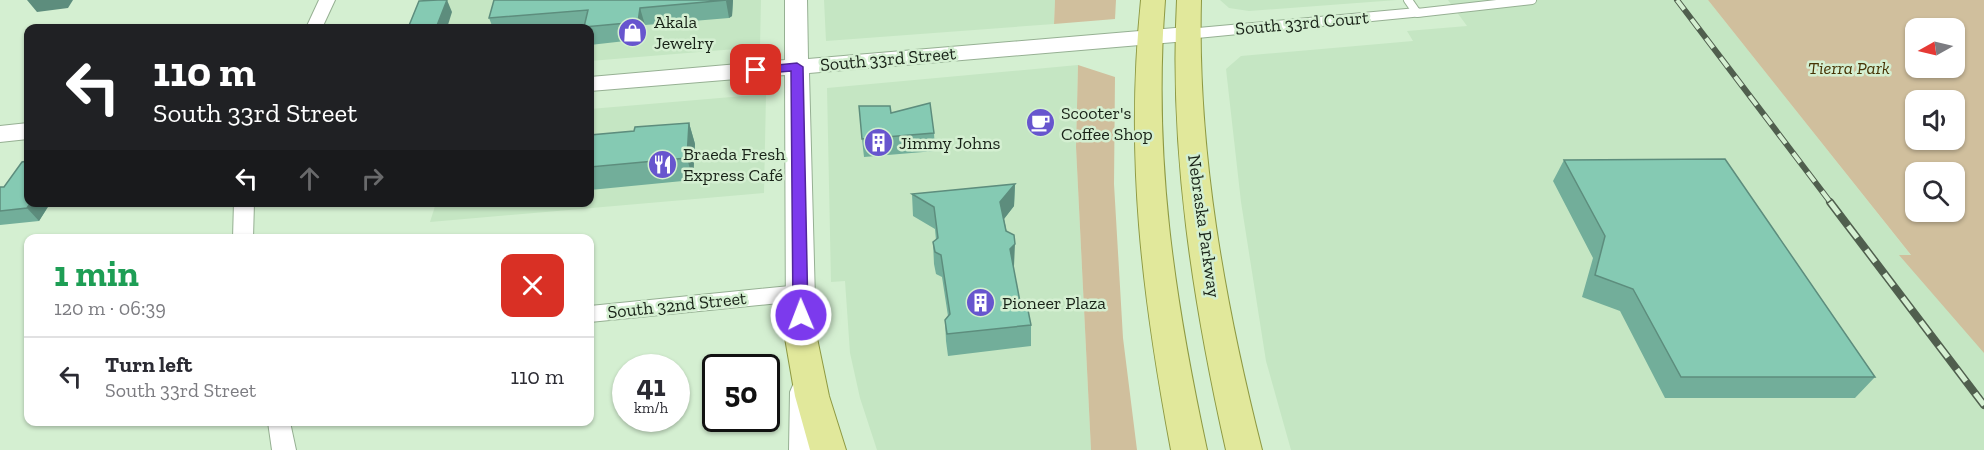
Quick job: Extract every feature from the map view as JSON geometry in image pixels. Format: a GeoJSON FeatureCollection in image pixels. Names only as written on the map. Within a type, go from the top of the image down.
{"type":"FeatureCollection","features":[{"type":"Feature","properties":{"kind":"main road"},"geometry":{"type":"LineString","coordinates":[[796,0],[801,338],[812,396],[828,450]]}},
{"type":"Feature","properties":{"kind":"main road"},"geometry":{"type":"LineString","coordinates":[[1153,0],[1148,38],[1151,197],[1162,298],[1189,450]]}},
{"type":"Feature","properties":{"kind":"main road","name":"Nebraska Parkway"},"geometry":{"type":"LineString","coordinates":[[1189,0],[1186,34],[1191,129],[1199,203],[1220,337],[1244,450]]}},
{"type":"Feature","properties":{"kind":"main road","name":"South 33rd Street"},"geometry":{"type":"LineString","coordinates":[[594,84],[1186,34]]}},
{"type":"Feature","properties":{"kind":"main road"},"geometry":{"type":"LineString","coordinates":[[0,134],[24,131]]}},
{"type":"Feature","properties":{"kind":"street"},"geometry":{"type":"LineString","coordinates":[[316,24],[327,0]]}},
{"type":"Feature","properties":{"kind":"street","name":"South 33rd Court"},"geometry":{"type":"LineString","coordinates":[[1186,34],[1413,7]]}},
{"type":"Feature","properties":{"kind":"street"},"geometry":{"type":"LineString","coordinates":[[243,234],[244,207]]}},
{"type":"Feature","properties":{"kind":"street","name":"South 32nd Street"},"geometry":{"type":"LineString","coordinates":[[594,314],[800,293]]}},
{"type":"Feature","properties":{"kind":"street"},"geometry":{"type":"LineString","coordinates":[[801,338],[801,450]]}},
{"type":"Feature","properties":{"kind":"street"},"geometry":{"type":"LineString","coordinates":[[280,426],[284,450]]}},
{"type":"Feature","properties":{"kind":"lane"},"geometry":{"type":"LineString","coordinates":[[1413,7],[1532,0]]}},
{"type":"Feature","properties":{"kind":"shaded area"},"geometry":{"type":"Polygon","coordinates":[[[424,0],[761,0],[760,47],[594,61],[594,24],[415,24],[424,0]]]}},
{"type":"Feature","properties":{"kind":"shaded area"},"geometry":{"type":"Polygon","coordinates":[[[824,0],[1055,0],[1054,24],[826,41],[824,0]]]}},
{"type":"Feature","properties":{"kind":"shaded area"},"geometry":{"type":"Polygon","coordinates":[[[1220,0],[1397,0],[1249,11],[1229,8],[1220,0]]]}},
{"type":"Feature","properties":{"kind":"shaded area"},"geometry":{"type":"Polygon","coordinates":[[[1448,0],[1708,0],[1984,347],[1984,450],[1291,450],[1266,361],[1241,202],[1226,69],[1241,56],[1413,41],[1407,31],[1467,26],[1448,0]]]}},
{"type":"Feature","properties":{"kind":"shaded area"},"geometry":{"type":"Polygon","coordinates":[[[1078,65],[1076,147],[1091,450],[877,450],[860,398],[850,353],[845,281],[831,282],[827,88],[1078,65]]]}},
{"type":"Feature","properties":{"kind":"shaded area"},"geometry":{"type":"Polygon","coordinates":[[[766,94],[764,193],[430,222],[435,207],[594,207],[594,109],[766,94]]]}},
{"type":"Feature","properties":{"kind":"green space"},"geometry":{"type":"Polygon","coordinates":[[[1055,0],[1116,0],[1115,19],[1054,24],[1055,0]]]}},
{"type":"Feature","properties":{"kind":"green space","name":"Tierra Park"},"geometry":{"type":"Polygon","coordinates":[[[1708,0],[1984,0],[1984,353],[1899,255],[1911,255],[1708,0]]]}},
{"type":"Feature","properties":{"kind":"green space"},"geometry":{"type":"Polygon","coordinates":[[[1078,65],[1115,77],[1114,184],[1123,338],[1137,450],[1091,450],[1076,147],[1078,65]]]}},
{"type":"Feature","properties":{"kind":"building"},"geometry":{"type":"Polygon","coordinates":[[[447,0],[438,24],[410,24],[419,1],[447,0]]]}},
{"type":"Feature","properties":{"kind":"building"},"geometry":{"type":"Polygon","coordinates":[[[494,0],[727,0],[640,8],[638,22],[594,26],[594,24],[585,24],[588,10],[489,18],[494,0]]]}},
{"type":"Feature","properties":{"kind":"building"},"geometry":{"type":"Polygon","coordinates":[[[930,103],[934,133],[862,139],[859,106],[890,106],[891,113],[930,103]]]}},
{"type":"Feature","properties":{"kind":"building"},"geometry":{"type":"Polygon","coordinates":[[[689,123],[687,158],[594,167],[594,135],[634,131],[635,127],[689,123]]]}},
{"type":"Feature","properties":{"kind":"building"},"geometry":{"type":"Polygon","coordinates":[[[1725,159],[1875,377],[1681,377],[1633,289],[1595,275],[1605,236],[1564,160],[1725,159]]]}},
{"type":"Feature","properties":{"kind":"building"},"geometry":{"type":"Polygon","coordinates":[[[24,162],[24,207],[28,207],[0,211],[0,187],[4,187],[24,162]]]}},
{"type":"Feature","properties":{"kind":"building","name":"Pioneer Plaza"},"geometry":{"type":"Polygon","coordinates":[[[1015,184],[1000,202],[1006,231],[1014,235],[1015,244],[1010,249],[1021,307],[1028,310],[1031,325],[947,334],[945,320],[950,314],[941,255],[935,252],[933,242],[938,238],[934,207],[912,194],[1015,184]]]}},
{"type":"Feature","properties":{"kind":"railway"},"geometry":{"type":"LineString","coordinates":[[1677,0],[1831,203]]}},
{"type":"Feature","properties":{"kind":"railway"},"geometry":{"type":"LineString","coordinates":[[1830,202],[1984,405]]}},
{"type":"Feature","properties":{"kind":"place","name":"Akala Jewelry"},"geometry":{"type":"Point","coordinates":[633,32]}},
{"type":"Feature","properties":{"kind":"place","name":"Scooter's Coffee Shop"},"geometry":{"type":"Point","coordinates":[1040,123]}},
{"type":"Feature","properties":{"kind":"place","name":"Jimmy Johns"},"geometry":{"type":"Point","coordinates":[878,143]}},
{"type":"Feature","properties":{"kind":"place","name":"Braeda Fresh Express Café"},"geometry":{"type":"Point","coordinates":[662,164]}},
{"type":"Feature","properties":{"kind":"place","name":"Pioneer Plaza"},"geometry":{"type":"Point","coordinates":[981,303]}},
{"type":"Feature","properties":{"kind":"route"},"geometry":{"type":"LineString","coordinates":[[756,70],[797,67],[801,315]]}}]}
